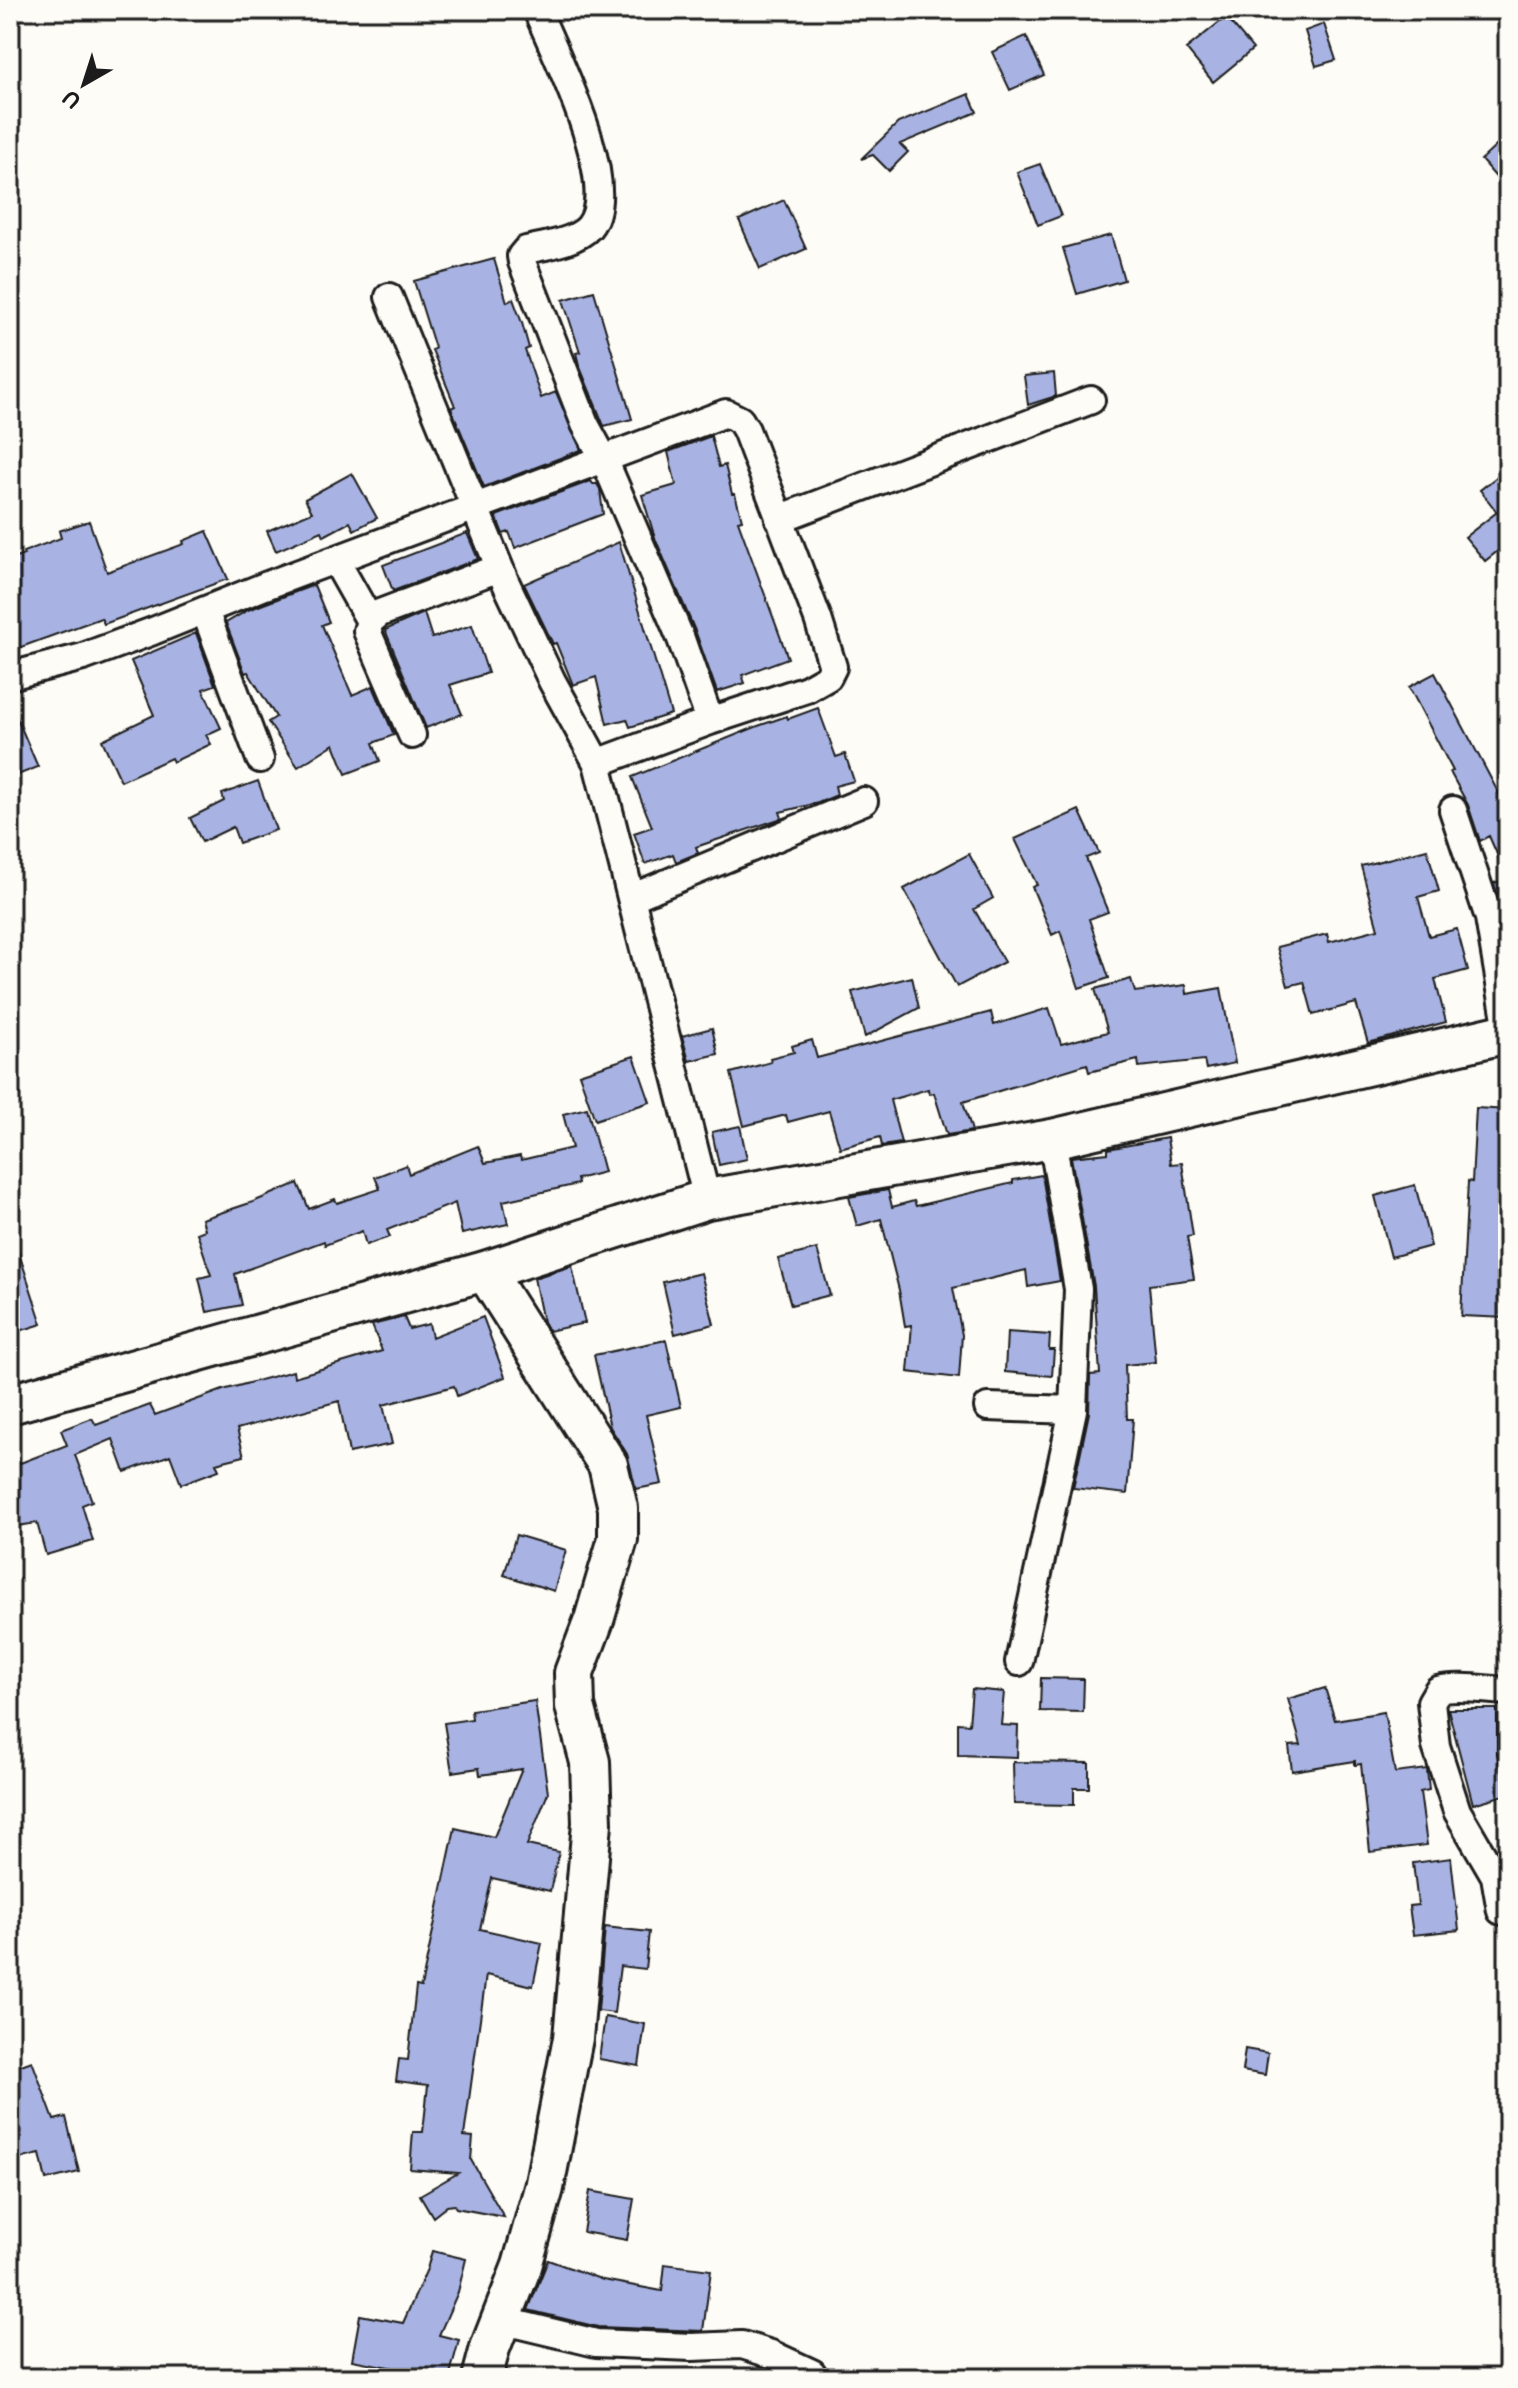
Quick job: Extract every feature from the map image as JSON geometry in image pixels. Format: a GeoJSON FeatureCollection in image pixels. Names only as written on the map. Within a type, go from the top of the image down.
{"type":"FeatureCollection","features":[{"type":"Feature","properties":{"kind":"street"},"geometry":{"type":"LineString","coordinates":[[537,10],[587,127],[599,187],[594,218],[588,229],[573,237],[526,250],[521,256],[522,262],[580,412],[604,459],[681,639],[710,721]]}},
{"type":"Feature","properties":{"kind":"street"},"geometry":{"type":"LineString","coordinates":[[389,297],[499,568],[552,681],[597,763],[707,1199]]}},
{"type":"Feature","properties":{"kind":"street"},"geometry":{"type":"LineString","coordinates":[[779,519],[1091,400]]}},
{"type":"Feature","properties":{"kind":"street"},"geometry":{"type":"LineString","coordinates":[[10,676],[83,657],[726,413],[740,420],[746,430],[818,619],[833,667],[828,677],[807,689],[597,763]]}},
{"type":"Feature","properties":{"kind":"street"},"geometry":{"type":"LineString","coordinates":[[336,561],[370,621]]}},
{"type":"Feature","properties":{"kind":"street"},"geometry":{"type":"LineString","coordinates":[[412,735],[367,631],[370,621],[380,613],[499,568]]}},
{"type":"Feature","properties":{"kind":"street"},"geometry":{"type":"LineString","coordinates":[[205,611],[260,759]]}},
{"type":"Feature","properties":{"kind":"street"},"geometry":{"type":"LineString","coordinates":[[631,898],[864,801]]}},
{"type":"Feature","properties":{"kind":"street"},"geometry":{"type":"LineString","coordinates":[[10,1404],[485,1271],[707,1199],[1052,1139],[1508,1032],[1489,918],[1453,810]]}},
{"type":"Feature","properties":{"kind":"street"},"geometry":{"type":"LineString","coordinates":[[1019,1662],[1073,1410],[1078,1289],[1052,1139]]}},
{"type":"Feature","properties":{"kind":"street"},"geometry":{"type":"LineString","coordinates":[[482,2378],[500,2320],[522,2266],[544,2188],[573,2038],[592,1823],[590,1762],[575,1706],[574,1673],[594,1620],[618,1539],[618,1508],[608,1465],[485,1271]]}},
{"type":"Feature","properties":{"kind":"street"},"geometry":{"type":"LineString","coordinates":[[988,1407],[1073,1410]]}},
{"type":"Feature","properties":{"kind":"street"},"geometry":{"type":"LineString","coordinates":[[1501,1911],[1495,1876],[1457,1811],[1436,1746],[1431,1702],[1438,1690],[1451,1686],[1508,1691]]}},
{"type":"Feature","properties":{"kind":"street"},"geometry":{"type":"LineString","coordinates":[[500,2320],[596,2343],[692,2347],[742,2345],[771,2354],[812,2373]]}},
{"type":"Feature","properties":{"kind":"building"},"geometry":{"type":"Polygon","coordinates":[[[1226,17],[1253,49],[1213,82],[1186,49],[1226,17]]]}},
{"type":"Feature","properties":{"kind":"building"},"geometry":{"type":"Polygon","coordinates":[[[1324,24],[1336,60],[1316,66],[1305,31],[1324,24]]]}},
{"type":"Feature","properties":{"kind":"building"},"geometry":{"type":"Polygon","coordinates":[[[1026,36],[1044,75],[1010,90],[992,52],[1026,36]]]}},
{"type":"Feature","properties":{"kind":"building"},"geometry":{"type":"Polygon","coordinates":[[[969,94],[977,112],[900,144],[908,152],[889,171],[873,155],[861,159],[898,123],[969,94]]]}},
{"type":"Feature","properties":{"kind":"building"},"geometry":{"type":"Polygon","coordinates":[[[1508,135],[1508,191],[1481,160],[1508,135]]]}},
{"type":"Feature","properties":{"kind":"building"},"geometry":{"type":"Polygon","coordinates":[[[1040,164],[1061,216],[1038,225],[1017,172],[1040,164]]]}},
{"type":"Feature","properties":{"kind":"building"},"geometry":{"type":"Polygon","coordinates":[[[784,200],[806,249],[760,269],[739,220],[784,200]]]}},
{"type":"Feature","properties":{"kind":"building"},"geometry":{"type":"Polygon","coordinates":[[[1111,235],[1124,280],[1077,294],[1063,248],[1111,235]]]}},
{"type":"Feature","properties":{"kind":"building"},"geometry":{"type":"Polygon","coordinates":[[[494,259],[507,302],[513,299],[522,323],[529,348],[525,350],[541,398],[556,392],[581,450],[484,487],[451,408],[455,406],[432,350],[435,348],[414,281],[494,259]]]}},
{"type":"Feature","properties":{"kind":"building"},"geometry":{"type":"Polygon","coordinates":[[[594,291],[632,419],[604,426],[579,365],[576,353],[580,352],[563,300],[594,291]]]}},
{"type":"Feature","properties":{"kind":"building"},"geometry":{"type":"Polygon","coordinates":[[[1054,373],[1056,396],[1028,405],[1024,376],[1054,373]]]}},
{"type":"Feature","properties":{"kind":"building"},"geometry":{"type":"Polygon","coordinates":[[[711,436],[719,467],[725,465],[742,520],[738,521],[788,658],[742,675],[745,683],[717,692],[696,633],[655,538],[642,495],[676,485],[668,452],[711,436]]]}},
{"type":"Feature","properties":{"kind":"building"},"geometry":{"type":"Polygon","coordinates":[[[1508,468],[1508,543],[1485,561],[1465,537],[1497,512],[1480,490],[1508,468]]]}},
{"type":"Feature","properties":{"kind":"building"},"geometry":{"type":"Polygon","coordinates":[[[352,473],[377,518],[354,530],[350,522],[324,536],[322,531],[276,551],[267,531],[312,512],[305,499],[352,473]]]}},
{"type":"Feature","properties":{"kind":"building"},"geometry":{"type":"Polygon","coordinates":[[[591,481],[600,489],[603,514],[515,548],[509,532],[503,534],[496,516],[591,481]]]}},
{"type":"Feature","properties":{"kind":"building"},"geometry":{"type":"Polygon","coordinates":[[[89,521],[107,572],[184,544],[183,541],[207,531],[228,579],[104,624],[101,618],[10,651],[10,560],[61,538],[59,531],[89,521]]]}},
{"type":"Feature","properties":{"kind":"building"},"geometry":{"type":"Polygon","coordinates":[[[467,533],[478,559],[393,591],[383,565],[467,533]]]}},
{"type":"Feature","properties":{"kind":"building"},"geometry":{"type":"Polygon","coordinates":[[[619,542],[671,714],[630,727],[627,719],[607,724],[596,677],[573,685],[556,643],[553,644],[524,584],[619,542]]]}},
{"type":"Feature","properties":{"kind":"building"},"geometry":{"type":"Polygon","coordinates":[[[314,585],[329,622],[322,625],[352,695],[373,686],[394,735],[373,743],[380,761],[346,774],[334,744],[298,767],[268,722],[276,717],[248,672],[245,673],[226,623],[248,610],[314,585]]]}},
{"type":"Feature","properties":{"kind":"building"},"geometry":{"type":"Polygon","coordinates":[[[424,613],[432,638],[472,625],[488,673],[450,685],[462,714],[426,728],[385,630],[424,613]]]}},
{"type":"Feature","properties":{"kind":"building"},"geometry":{"type":"Polygon","coordinates":[[[196,633],[215,685],[203,689],[221,728],[206,735],[211,744],[121,781],[102,740],[154,715],[131,661],[196,633]]]}},
{"type":"Feature","properties":{"kind":"building"},"geometry":{"type":"Polygon","coordinates":[[[1435,673],[1508,811],[1508,879],[1489,836],[1480,841],[1468,805],[1450,772],[1453,771],[1409,687],[1435,673]]]}},
{"type":"Feature","properties":{"kind":"building"},"geometry":{"type":"Polygon","coordinates":[[[10,702],[38,767],[10,778],[10,702]]]}},
{"type":"Feature","properties":{"kind":"building"},"geometry":{"type":"Polygon","coordinates":[[[818,708],[836,757],[845,754],[854,781],[835,786],[837,795],[780,812],[782,818],[696,847],[698,853],[676,862],[673,854],[645,864],[634,833],[652,827],[632,777],[758,726],[818,708]]]}},
{"type":"Feature","properties":{"kind":"building"},"geometry":{"type":"Polygon","coordinates":[[[258,781],[276,830],[239,843],[233,827],[202,842],[190,818],[224,801],[222,794],[258,781]]]}},
{"type":"Feature","properties":{"kind":"building"},"geometry":{"type":"Polygon","coordinates":[[[1079,810],[1099,853],[1086,858],[1108,912],[1089,919],[1109,978],[1079,988],[1060,931],[1052,935],[1032,887],[1037,885],[1015,839],[1079,810]]]}},
{"type":"Feature","properties":{"kind":"building"},"geometry":{"type":"Polygon","coordinates":[[[1427,849],[1439,891],[1418,897],[1429,936],[1457,929],[1468,970],[1435,979],[1446,1022],[1368,1043],[1356,1003],[1313,1015],[1304,982],[1288,986],[1277,947],[1327,934],[1329,942],[1378,929],[1361,866],[1427,849]]]}},
{"type":"Feature","properties":{"kind":"building"},"geometry":{"type":"Polygon","coordinates":[[[969,854],[993,898],[974,909],[1004,962],[957,987],[904,889],[969,854]]]}},
{"type":"Feature","properties":{"kind":"building"},"geometry":{"type":"Polygon","coordinates":[[[1508,879],[1508,934],[1494,883],[1508,879]]]}},
{"type":"Feature","properties":{"kind":"building"},"geometry":{"type":"Polygon","coordinates":[[[912,977],[919,1008],[865,1037],[852,992],[912,977]]]}},
{"type":"Feature","properties":{"kind":"building"},"geometry":{"type":"Polygon","coordinates":[[[1131,979],[1135,992],[1186,985],[1187,994],[1221,988],[1235,1063],[1206,1069],[1204,1060],[1139,1067],[1138,1060],[1089,1072],[1087,1064],[963,1102],[972,1131],[947,1135],[934,1093],[929,1094],[928,1089],[890,1100],[901,1143],[882,1146],[880,1137],[840,1148],[829,1111],[788,1122],[786,1115],[744,1126],[731,1073],[794,1052],[792,1046],[812,1040],[817,1058],[991,1012],[994,1025],[1049,1008],[1061,1044],[1108,1032],[1095,989],[1131,979]]]}},
{"type":"Feature","properties":{"kind":"building"},"geometry":{"type":"Polygon","coordinates":[[[712,1028],[718,1054],[689,1061],[682,1036],[712,1028]]]}},
{"type":"Feature","properties":{"kind":"building"},"geometry":{"type":"Polygon","coordinates":[[[634,1056],[650,1102],[595,1120],[579,1074],[634,1056]]]}},
{"type":"Feature","properties":{"kind":"building"},"geometry":{"type":"Polygon","coordinates":[[[587,1108],[604,1172],[577,1179],[578,1184],[503,1201],[508,1224],[462,1234],[455,1203],[387,1230],[390,1237],[366,1245],[362,1231],[325,1245],[324,1241],[235,1274],[242,1305],[207,1312],[199,1278],[211,1275],[197,1233],[205,1230],[202,1219],[298,1183],[309,1209],[335,1199],[337,1203],[380,1189],[375,1177],[406,1165],[409,1174],[478,1146],[485,1163],[520,1156],[521,1160],[572,1148],[563,1114],[587,1108]]]}},
{"type":"Feature","properties":{"kind":"building"},"geometry":{"type":"Polygon","coordinates":[[[1476,1108],[1507,1110],[1503,1173],[1508,1173],[1508,1318],[1461,1316],[1468,1181],[1472,1182],[1476,1108]]]}},
{"type":"Feature","properties":{"kind":"building"},"geometry":{"type":"Polygon","coordinates":[[[740,1126],[747,1159],[719,1165],[712,1132],[740,1126]]]}},
{"type":"Feature","properties":{"kind":"building"},"geometry":{"type":"Polygon","coordinates":[[[1167,1138],[1171,1164],[1182,1163],[1193,1236],[1187,1237],[1194,1279],[1149,1285],[1156,1362],[1125,1365],[1127,1419],[1133,1419],[1127,1494],[1073,1488],[1089,1413],[1090,1375],[1100,1374],[1094,1286],[1071,1157],[1108,1153],[1108,1149],[1167,1138]]]}},
{"type":"Feature","properties":{"kind":"building"},"geometry":{"type":"Polygon","coordinates":[[[1042,1175],[1060,1281],[1028,1287],[1026,1270],[953,1288],[962,1335],[959,1378],[908,1372],[912,1325],[905,1326],[881,1219],[857,1226],[849,1197],[888,1190],[892,1207],[914,1201],[916,1206],[1042,1175]]]}},
{"type":"Feature","properties":{"kind":"building"},"geometry":{"type":"Polygon","coordinates":[[[1415,1185],[1431,1246],[1391,1257],[1375,1196],[1415,1185]]]}},
{"type":"Feature","properties":{"kind":"building"},"geometry":{"type":"Polygon","coordinates":[[[14,1238],[42,1324],[10,1334],[10,1239],[14,1238]]]}},
{"type":"Feature","properties":{"kind":"building"},"geometry":{"type":"Polygon","coordinates":[[[817,1249],[830,1295],[791,1305],[778,1259],[817,1249]]]}},
{"type":"Feature","properties":{"kind":"building"},"geometry":{"type":"Polygon","coordinates":[[[572,1266],[585,1323],[549,1331],[543,1322],[534,1278],[572,1266]]]}},
{"type":"Feature","properties":{"kind":"building"},"geometry":{"type":"Polygon","coordinates":[[[701,1273],[714,1324],[675,1334],[663,1282],[701,1273]]]}},
{"type":"Feature","properties":{"kind":"building"},"geometry":{"type":"Polygon","coordinates":[[[404,1317],[409,1329],[429,1324],[432,1337],[483,1317],[505,1377],[457,1396],[454,1386],[383,1405],[392,1444],[349,1453],[339,1401],[237,1429],[244,1456],[216,1463],[219,1470],[181,1484],[170,1455],[125,1472],[113,1439],[75,1455],[92,1501],[82,1505],[93,1541],[46,1555],[37,1523],[10,1527],[10,1467],[67,1445],[61,1430],[92,1418],[96,1425],[150,1405],[155,1415],[223,1390],[293,1371],[294,1377],[382,1351],[372,1325],[404,1317]]]}},
{"type":"Feature","properties":{"kind":"building"},"geometry":{"type":"Polygon","coordinates":[[[1007,1332],[1050,1335],[1049,1350],[1054,1350],[1052,1376],[1005,1372],[1007,1332]]]}},
{"type":"Feature","properties":{"kind":"building"},"geometry":{"type":"Polygon","coordinates":[[[666,1340],[681,1407],[646,1415],[662,1484],[636,1489],[627,1454],[610,1427],[594,1355],[666,1340]]]}},
{"type":"Feature","properties":{"kind":"building"},"geometry":{"type":"Polygon","coordinates":[[[516,1535],[566,1550],[554,1591],[504,1575],[516,1535]]]}},
{"type":"Feature","properties":{"kind":"building"},"geometry":{"type":"Polygon","coordinates":[[[1041,1678],[1084,1679],[1083,1712],[1040,1711],[1041,1678]]]}},
{"type":"Feature","properties":{"kind":"building"},"geometry":{"type":"Polygon","coordinates":[[[1325,1688],[1335,1720],[1384,1712],[1395,1773],[1427,1769],[1429,1790],[1420,1792],[1427,1845],[1370,1852],[1361,1764],[1355,1765],[1355,1761],[1292,1771],[1289,1746],[1301,1745],[1288,1699],[1325,1688]]]}},
{"type":"Feature","properties":{"kind":"building"},"geometry":{"type":"Polygon","coordinates":[[[972,1689],[1004,1692],[1001,1725],[1018,1726],[1017,1757],[958,1755],[958,1723],[969,1724],[972,1689]]]}},
{"type":"Feature","properties":{"kind":"building"},"geometry":{"type":"Polygon","coordinates":[[[535,1701],[548,1793],[527,1845],[559,1852],[550,1891],[492,1878],[480,1929],[542,1943],[533,1986],[486,1975],[464,2136],[473,2137],[471,2160],[504,2217],[456,2208],[454,2205],[447,2206],[433,2217],[420,2195],[458,2173],[410,2169],[413,2132],[423,2132],[428,2085],[396,2081],[399,2059],[408,2060],[416,1986],[421,1987],[455,1828],[494,1837],[522,1769],[480,1775],[479,1768],[452,1772],[444,1723],[472,1719],[471,1710],[535,1701]]]}},
{"type":"Feature","properties":{"kind":"building"},"geometry":{"type":"Polygon","coordinates":[[[1448,1709],[1497,1709],[1497,1754],[1508,1794],[1473,1804],[1448,1709]]]}},
{"type":"Feature","properties":{"kind":"building"},"geometry":{"type":"Polygon","coordinates":[[[1013,1762],[1089,1763],[1089,1788],[1074,1788],[1074,1805],[1014,1804],[1013,1762]]]}},
{"type":"Feature","properties":{"kind":"building"},"geometry":{"type":"Polygon","coordinates":[[[1451,1858],[1459,1930],[1413,1935],[1409,1906],[1418,1905],[1413,1863],[1451,1858]]]}},
{"type":"Feature","properties":{"kind":"building"},"geometry":{"type":"Polygon","coordinates":[[[605,1927],[649,1932],[645,1969],[620,1966],[614,2013],[598,2011],[605,1927]]]}},
{"type":"Feature","properties":{"kind":"building"},"geometry":{"type":"Polygon","coordinates":[[[605,2017],[645,2024],[639,2066],[599,2059],[605,2017]]]}},
{"type":"Feature","properties":{"kind":"building"},"geometry":{"type":"Polygon","coordinates":[[[1245,2049],[1268,2053],[1265,2075],[1242,2071],[1245,2049]]]}},
{"type":"Feature","properties":{"kind":"building"},"geometry":{"type":"Polygon","coordinates":[[[32,2061],[54,2120],[66,2117],[79,2172],[46,2180],[40,2154],[10,2161],[10,2069],[32,2061]]]}},
{"type":"Feature","properties":{"kind":"building"},"geometry":{"type":"Polygon","coordinates":[[[590,2191],[634,2199],[627,2240],[583,2232],[590,2191]]]}},
{"type":"Feature","properties":{"kind":"building"},"geometry":{"type":"Polygon","coordinates":[[[432,2251],[466,2259],[458,2292],[439,2335],[459,2340],[449,2378],[413,2378],[415,2372],[352,2360],[360,2315],[403,2323],[432,2251]]]}},
{"type":"Feature","properties":{"kind":"building"},"geometry":{"type":"Polygon","coordinates":[[[548,2260],[603,2280],[662,2291],[665,2264],[711,2270],[703,2331],[598,2327],[528,2310],[548,2260]]]}}]}
